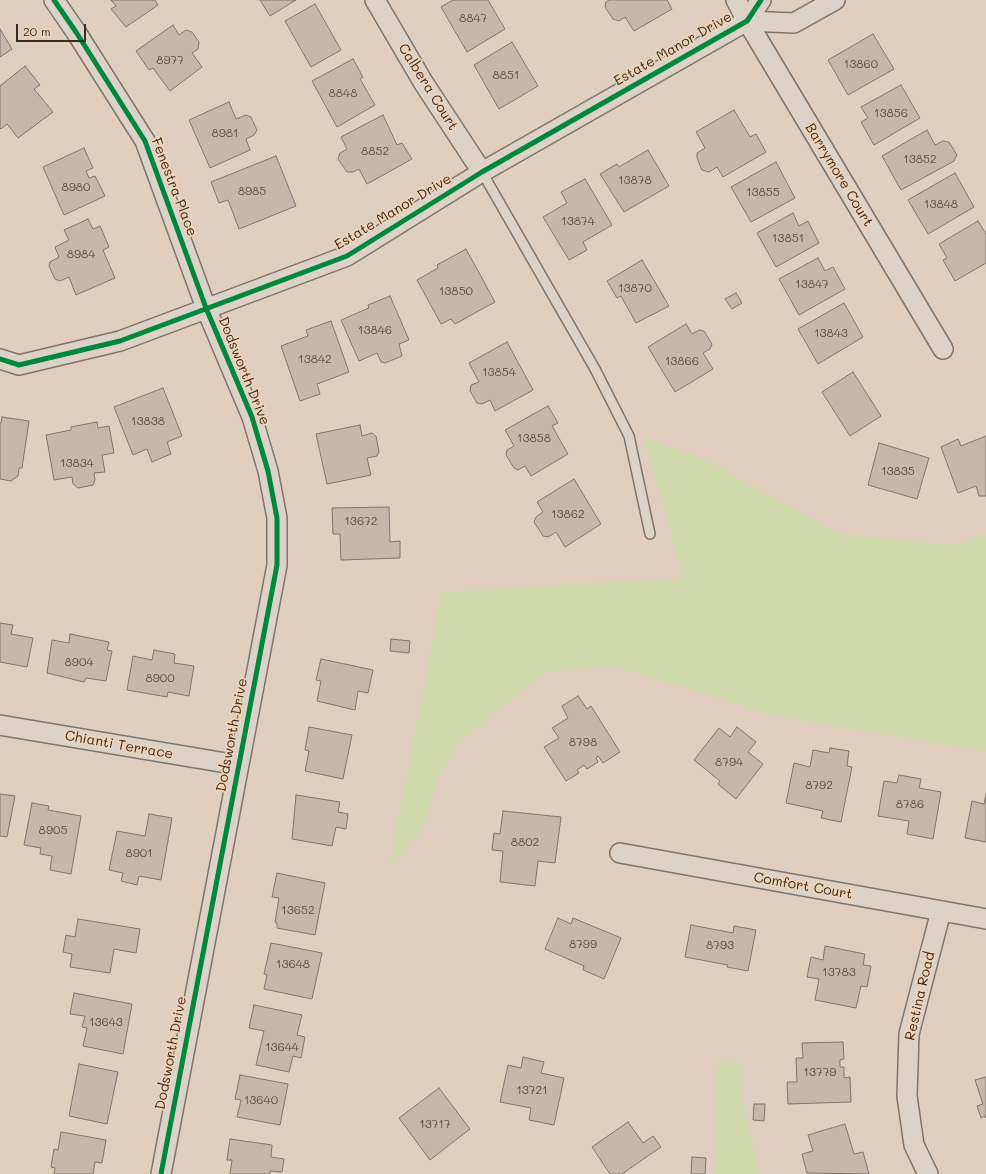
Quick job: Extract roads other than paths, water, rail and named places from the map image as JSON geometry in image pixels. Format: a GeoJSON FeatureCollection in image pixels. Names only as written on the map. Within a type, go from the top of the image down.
{"type":"FeatureCollection","features":[{"type":"Feature","properties":{"kind":"street","name":"Fenestra Place"},"geometry":{"type":"LineString","coordinates":[[54,0],[145,141],[206,308]]}},
{"type":"Feature","properties":{"kind":"street","name":"Calbera Court"},"geometry":{"type":"LineString","coordinates":[[375,0],[423,82],[482,172]]}},
{"type":"Feature","properties":{"kind":"street","name":"Barrymore Court"},"geometry":{"type":"LineString","coordinates":[[736,0],[747,21],[943,349]]}},
{"type":"Feature","properties":{"kind":"street","name":"Estate Manor Drive"},"geometry":{"type":"LineString","coordinates":[[0,359],[18,365],[120,341],[347,256],[482,172],[747,21],[761,0]]}},
{"type":"Feature","properties":{"kind":"street","name":"Estate Manor Drive"},"geometry":{"type":"LineString","coordinates":[[747,21],[794,23],[835,0]]}},
{"type":"Feature","properties":{"kind":"street","name":"Dodsworth Drive"},"geometry":{"type":"LineString","coordinates":[[161,1174],[277,565],[277,518],[268,471],[252,417],[206,308]]}},
{"type":"Feature","properties":{"kind":"street","name":"Chianti Terrace"},"geometry":{"type":"LineString","coordinates":[[0,725],[238,765]]}},
{"type":"Feature","properties":{"kind":"street","name":"Comfort Court"},"geometry":{"type":"LineString","coordinates":[[620,854],[986,919]]}},
{"type":"Feature","properties":{"kind":"street","name":"Restina Road"},"geometry":{"type":"LineString","coordinates":[[928,1174],[914,1145],[907,1096],[909,1034],[941,911]]}},
{"type":"Feature","properties":{"kind":"lane"},"geometry":{"type":"LineString","coordinates":[[482,172],[595,369],[629,436],[650,534]]}}]}
